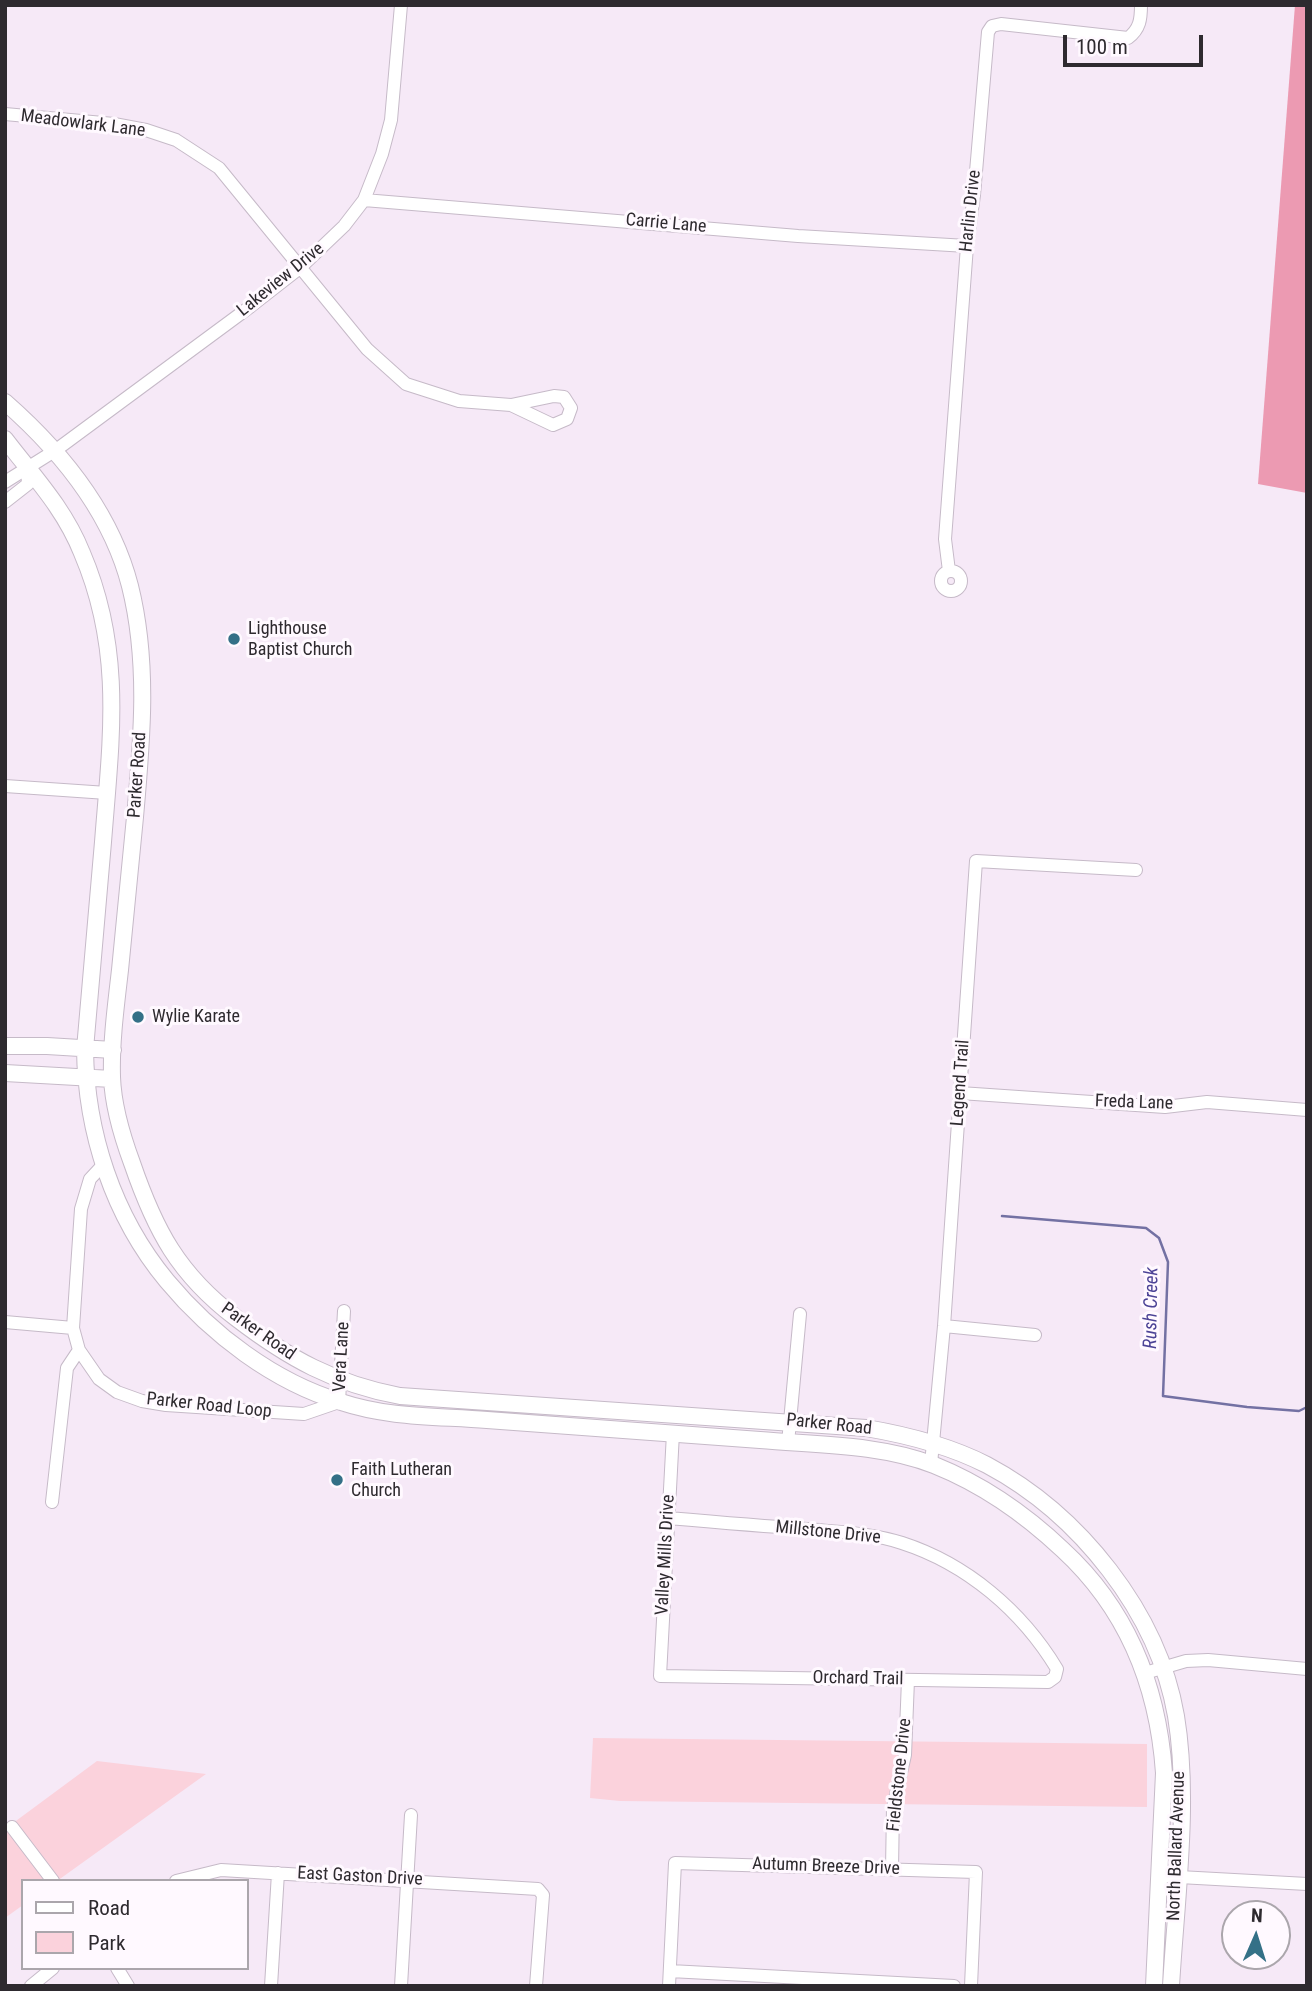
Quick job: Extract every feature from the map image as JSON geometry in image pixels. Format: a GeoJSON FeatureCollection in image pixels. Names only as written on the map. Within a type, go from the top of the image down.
{"type":"FeatureCollection","features":[{"type":"Feature","properties":{"kind":"main road","name":"Parker Road"},"geometry":{"type":"LineString","coordinates":[[5,402],[56,450],[98,510],[114,541],[130,586],[143,665],[142,744],[112,1079],[123,1139],[150,1215],[168,1247],[188,1274],[213,1300],[286,1354],[366,1390],[400,1396],[866,1428],[933,1444],[986,1465],[1036,1497],[1103,1562],[1129,1599],[1163,1667]]}},
{"type":"Feature","properties":{"kind":"main road","name":"Parker Road"},"geometry":{"type":"LineString","coordinates":[[5,439],[54,500],[70,527],[94,585],[107,635],[112,677],[107,793],[85,1049],[93,1126],[103,1165],[151,1262],[198,1317],[284,1378],[339,1402],[371,1410],[415,1417],[673,1433],[892,1453],[931,1464],[1000,1498],[1026,1517],[1088,1573],[1119,1618],[1145,1672]]}},
{"type":"Feature","properties":{"kind":"main road"},"geometry":{"type":"LineString","coordinates":[[5,1046],[113,1050]]}},
{"type":"Feature","properties":{"kind":"main road"},"geometry":{"type":"LineString","coordinates":[[5,1073],[112,1079]]}},
{"type":"Feature","properties":{"kind":"main road","name":"North Ballard Avenue"},"geometry":{"type":"LineString","coordinates":[[1154,1986],[1181,1771],[1176,1715],[1163,1667]]}},
{"type":"Feature","properties":{"kind":"main road","name":"North Ballard Avenue"},"geometry":{"type":"LineString","coordinates":[[1145,1672],[1162,1744],[1171,1986]]}},
{"type":"Feature","properties":{"kind":"street","name":"Lakeview Drive"},"geometry":{"type":"LineString","coordinates":[[5,482],[56,450],[302,267],[344,226],[364,200],[382,154],[391,120],[401,5]]}},
{"type":"Feature","properties":{"kind":"street","name":"Harlin Drive"},"geometry":{"type":"LineString","coordinates":[[949,571],[944,539],[967,246],[974,195],[986,45],[992,26],[1001,24],[1128,38],[1139,26],[1141,5]]}},
{"type":"Feature","properties":{"kind":"street","name":"Meadowlark Lane"},"geometry":{"type":"LineString","coordinates":[[5,114],[114,124],[146,130],[176,140],[219,168],[367,349],[406,384],[459,401],[512,405]]}},
{"type":"Feature","properties":{"kind":"street","name":"Carrie Lane"},"geometry":{"type":"LineString","coordinates":[[364,200],[798,236],[967,246]]}},
{"type":"Feature","properties":{"kind":"street"},"geometry":{"type":"LineString","coordinates":[[5,502],[28,484],[27,467]]}},
{"type":"Feature","properties":{"kind":"street"},"geometry":{"type":"LineString","coordinates":[[5,786],[107,793]]}},
{"type":"Feature","properties":{"kind":"street","name":"Legend Trail"},"geometry":{"type":"LineString","coordinates":[[931,1464],[944,1326],[976,861],[1136,870]]}},
{"type":"Feature","properties":{"kind":"street","name":"Freda Lane"},"geometry":{"type":"LineString","coordinates":[[960,1093],[1165,1107],[1207,1102],[1307,1110]]}},
{"type":"Feature","properties":{"kind":"street","name":"Parker Road Loop"},"geometry":{"type":"LineString","coordinates":[[103,1165],[90,1179],[81,1209],[73,1328],[79,1350],[99,1380],[142,1401],[166,1405],[304,1414],[339,1402]]}},
{"type":"Feature","properties":{"kind":"street","name":"Vera Lane"},"geometry":{"type":"LineString","coordinates":[[339,1402],[345,1311]]}},
{"type":"Feature","properties":{"kind":"street"},"geometry":{"type":"LineString","coordinates":[[788,1443],[800,1314]]}},
{"type":"Feature","properties":{"kind":"street"},"geometry":{"type":"LineString","coordinates":[[5,1322],[73,1328]]}},
{"type":"Feature","properties":{"kind":"street"},"geometry":{"type":"LineString","coordinates":[[944,1326],[1035,1335]]}},
{"type":"Feature","properties":{"kind":"street"},"geometry":{"type":"LineString","coordinates":[[52,1502],[67,1368],[79,1350]]}},
{"type":"Feature","properties":{"kind":"street","name":"Valley Mills Drive"},"geometry":{"type":"LineString","coordinates":[[660,1676],[673,1433]]}},
{"type":"Feature","properties":{"kind":"street","name":"Millstone Drive"},"geometry":{"type":"LineString","coordinates":[[668,1518],[850,1533],[902,1542],[946,1562],[983,1586],[1016,1614],[1042,1644],[1057,1669],[1055,1677]]}},
{"type":"Feature","properties":{"kind":"street"},"geometry":{"type":"LineString","coordinates":[[1145,1672],[1186,1661],[1208,1660],[1307,1670]]}},
{"type":"Feature","properties":{"kind":"street","name":"Orchard Trail"},"geometry":{"type":"LineString","coordinates":[[660,1676],[1048,1682],[1055,1677]]}},
{"type":"Feature","properties":{"kind":"street","name":"Fieldstone Drive"},"geometry":{"type":"LineString","coordinates":[[892,1869],[893,1808],[905,1755],[908,1680]]}},
{"type":"Feature","properties":{"kind":"street"},"geometry":{"type":"LineString","coordinates":[[401,1986],[411,1815]]}},
{"type":"Feature","properties":{"kind":"street"},"geometry":{"type":"LineString","coordinates":[[12,1827],[51,1879]]}},
{"type":"Feature","properties":{"kind":"street","name":"Autumn Breeze Drive"},"geometry":{"type":"LineString","coordinates":[[670,1971],[676,1863],[976,1872],[971,1986]]}},
{"type":"Feature","properties":{"kind":"street","name":"East Gaston Drive"},"geometry":{"type":"LineString","coordinates":[[184,1879],[221,1870],[538,1889],[543,1895],[536,1986]]}},
{"type":"Feature","properties":{"kind":"street"},"geometry":{"type":"LineString","coordinates":[[271,1986],[278,1873]]}},
{"type":"Feature","properties":{"kind":"street"},"geometry":{"type":"LineString","coordinates":[[1169,1876],[1307,1884]]}},
{"type":"Feature","properties":{"kind":"street"},"geometry":{"type":"LineString","coordinates":[[31,1986],[51,1970]]}},
{"type":"Feature","properties":{"kind":"street"},"geometry":{"type":"LineString","coordinates":[[118,1970],[128,1986]]}},
{"type":"Feature","properties":{"kind":"street"},"geometry":{"type":"LineString","coordinates":[[669,1986],[670,1971],[954,1986]]}},
{"type":"Feature","properties":{"kind":"green space"},"geometry":{"type":"Polygon","coordinates":[[[593,1738],[1147,1744],[1147,1807],[620,1801],[590,1798],[593,1738]]]}},
{"type":"Feature","properties":{"kind":"green space"},"geometry":{"type":"Polygon","coordinates":[[[97,1761],[206,1774],[60,1879],[21,1879],[21,1906],[5,1918],[5,1829],[97,1761]]]}},
{"type":"Feature","properties":{"kind":"shaded area"},"geometry":{"type":"Polygon","coordinates":[[[1295,5],[1307,5],[1307,493],[1258,484],[1295,5]]]}},
{"type":"Feature","properties":{"kind":"waterway","name":"Rush Creek"},"geometry":{"type":"LineString","coordinates":[[1002,1216],[1146,1228],[1159,1238],[1168,1262],[1163,1396],[1299,1411],[1307,1407]]}},
{"type":"Feature","properties":{"kind":"place","name":"Lighthouse Baptist Church"},"geometry":{"type":"Point","coordinates":[234,639]}},
{"type":"Feature","properties":{"kind":"place","name":"Wylie Karate"},"geometry":{"type":"Point","coordinates":[138,1017]}},
{"type":"Feature","properties":{"kind":"place","name":"Faith Lutheran Church"},"geometry":{"type":"Point","coordinates":[337,1480]}}]}
